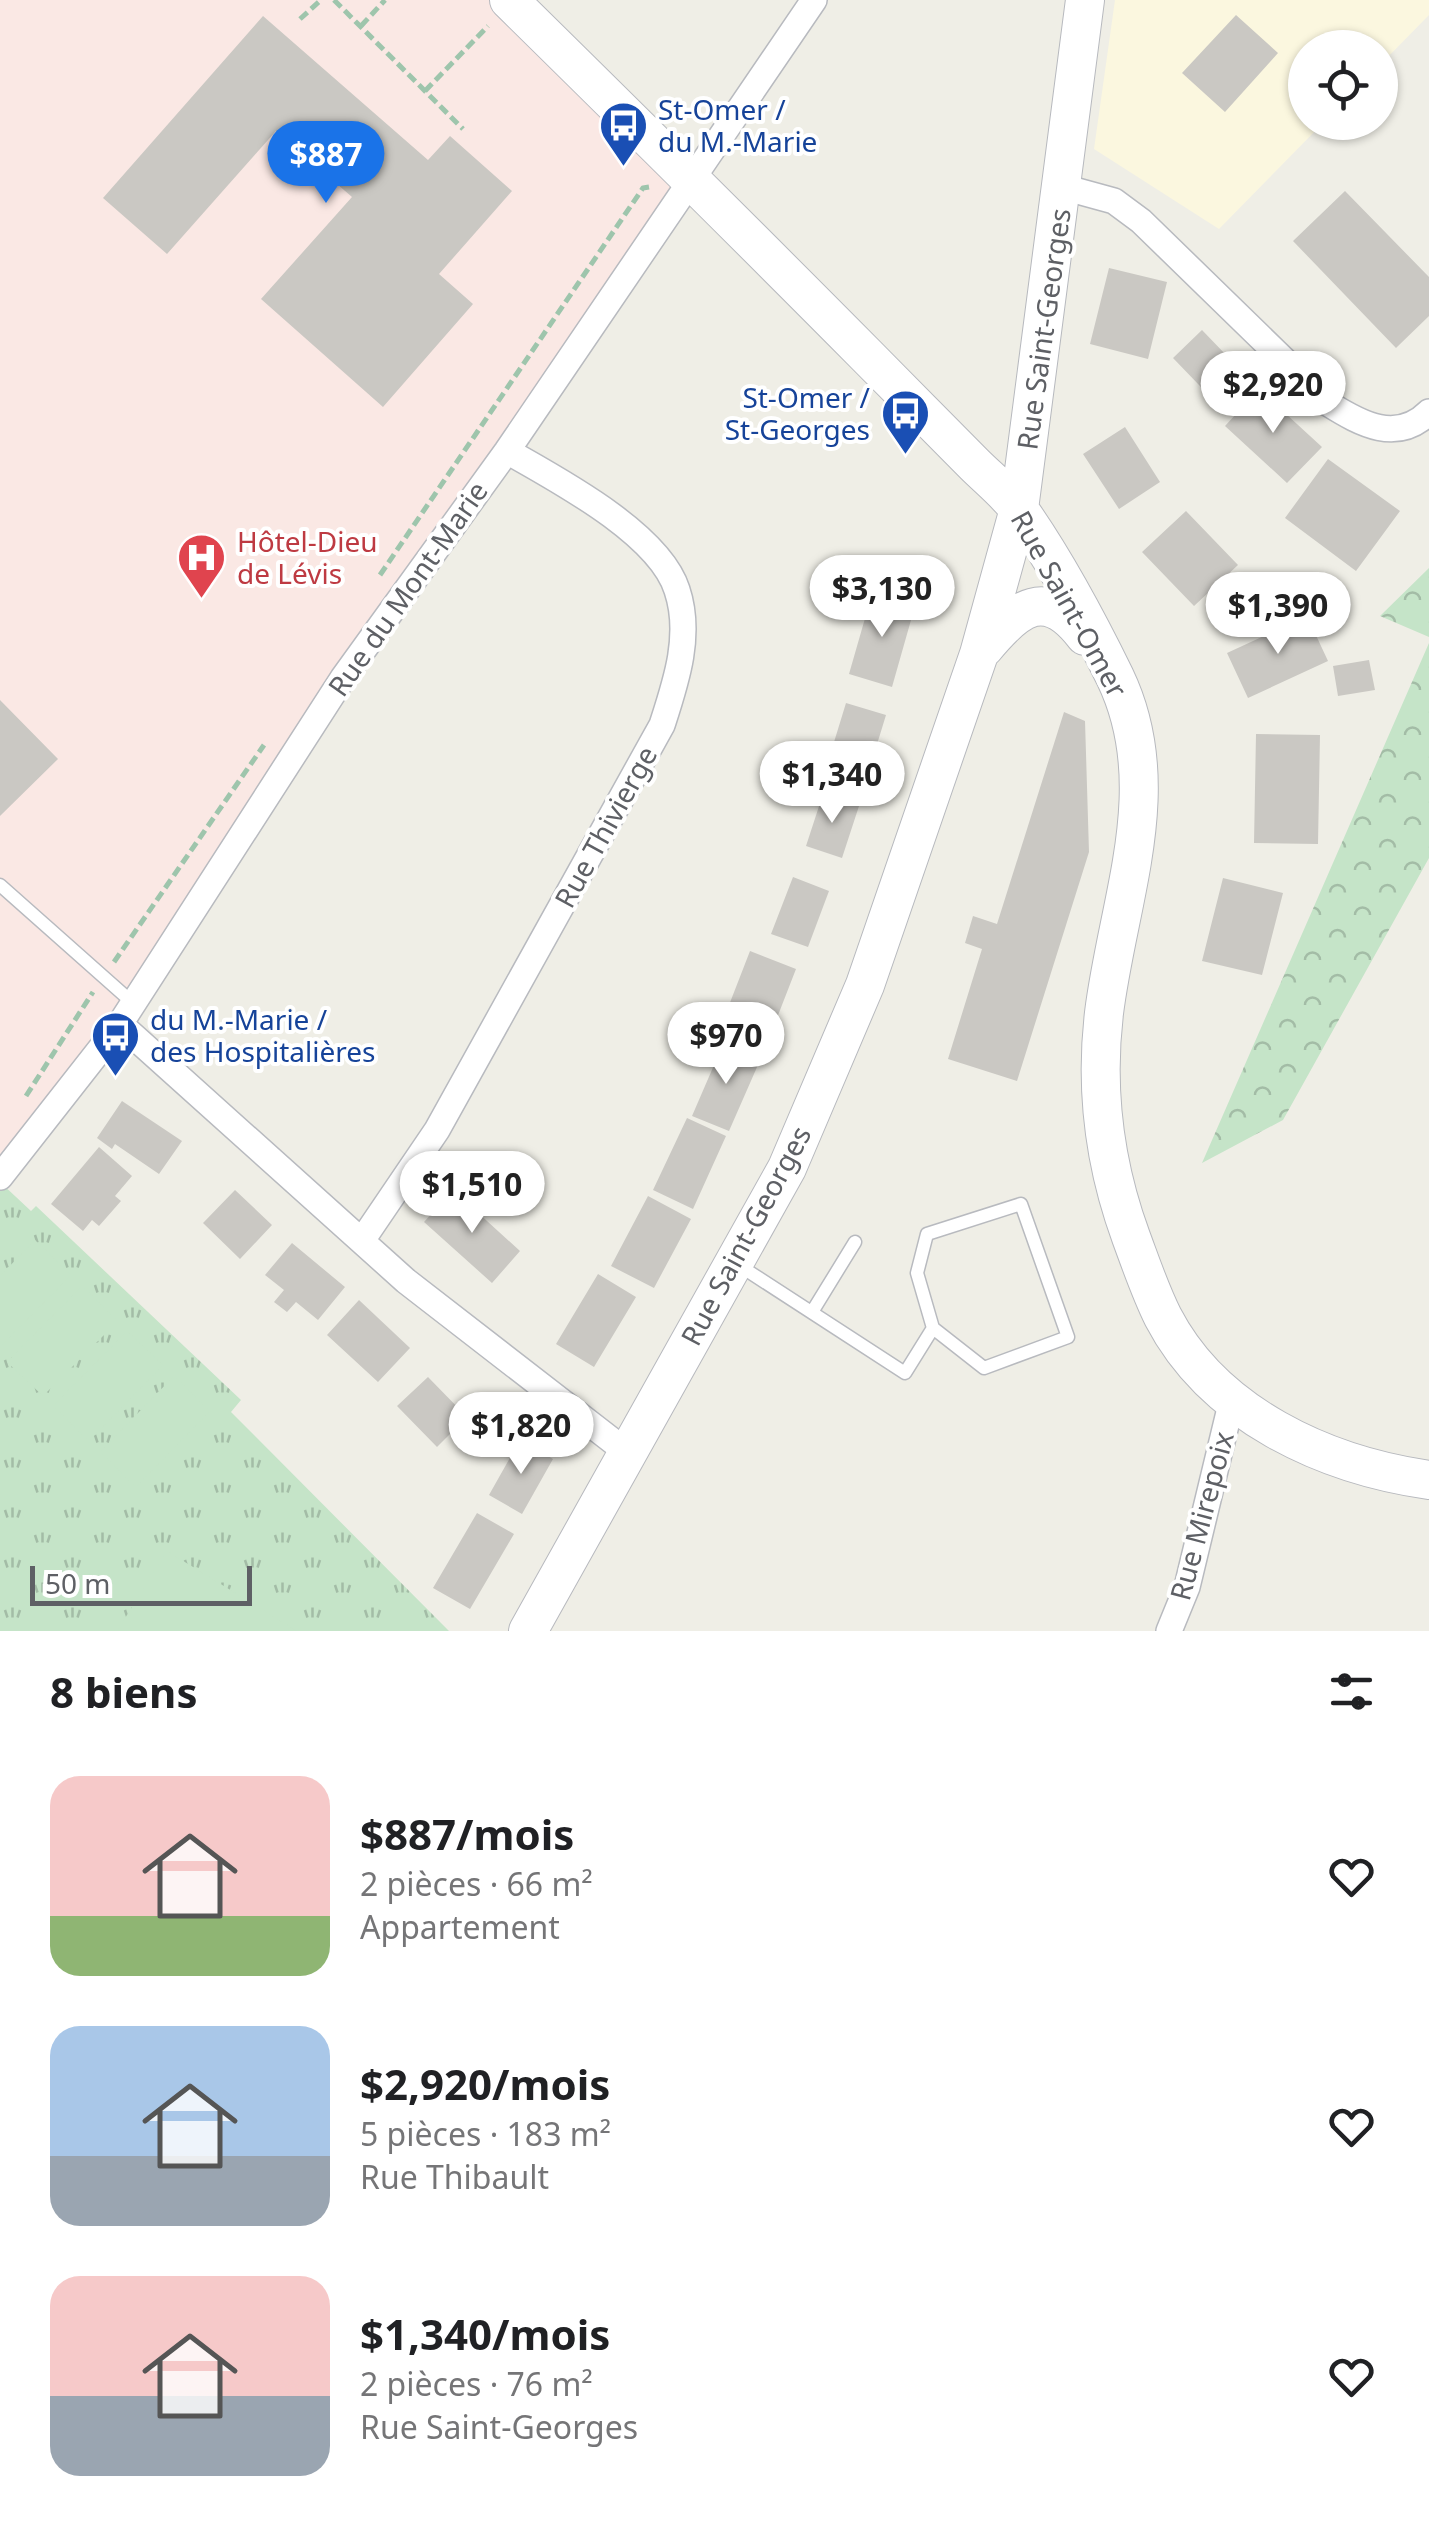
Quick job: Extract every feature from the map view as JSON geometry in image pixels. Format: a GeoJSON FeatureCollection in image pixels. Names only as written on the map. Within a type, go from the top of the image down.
{"type":"FeatureCollection","features":[{"type":"Feature","properties":{"kind":"street","name":"Rue du Mont-Marie"},"geometry":{"type":"LineString","coordinates":[[0,1177],[126,1014],[344,678],[506,451],[814,0]]}},
{"type":"Feature","properties":{"kind":"street","name":"Rue Saint-Georges"},"geometry":{"type":"LineString","coordinates":[[528,1631],[787,1168],[865,985],[979,654],[1019,508],[1085,0]]}},
{"type":"Feature","properties":{"kind":"street","name":"Rue Saint-Omer"},"geometry":{"type":"LineString","coordinates":[[510,1],[1019,508],[1116,678],[1135,729],[1141,782],[1137,837],[1104,1013],[1103,1130],[1118,1203],[1165,1320],[1199,1366],[1232,1400],[1276,1430],[1327,1455],[1384,1474],[1429,1480]]}},
{"type":"Feature","properties":{"kind":"street"},"geometry":{"type":"LineString","coordinates":[[1062,187],[1114,200],[1141,221],[1329,404],[1362,424],[1392,431],[1421,420],[1429,412]]}},
{"type":"Feature","properties":{"kind":"street","name":"Rue Thivierge"},"geometry":{"type":"LineString","coordinates":[[363,1239],[446,1114],[662,725],[680,669],[677,589],[660,558],[556,478],[506,451]]}},
{"type":"Feature","properties":{"kind":"street"},"geometry":{"type":"LineString","coordinates":[[979,654],[1016,613],[1037,604],[1061,610],[1072,620],[1116,678]]}},
{"type":"Feature","properties":{"kind":"street"},"geometry":{"type":"LineString","coordinates":[[126,1014],[406,1282],[628,1453]]}},
{"type":"Feature","properties":{"kind":"street","name":"Rue Mirepoix"},"geometry":{"type":"LineString","coordinates":[[1169,1631],[1187,1588],[1232,1400]]}},
{"type":"Feature","properties":{"kind":"lane"},"geometry":{"type":"LineString","coordinates":[[0,885],[126,1014]]}},
{"type":"Feature","properties":{"kind":"lane"},"geometry":{"type":"LineString","coordinates":[[734,1262],[905,1373],[933,1328],[917,1272],[927,1234],[1021,1204],[1068,1336],[984,1368],[933,1328]]}},
{"type":"Feature","properties":{"kind":"lane"},"geometry":{"type":"LineString","coordinates":[[812,1312],[856,1242]]}},
{"type":"Feature","properties":{"kind":"path"},"geometry":{"type":"LineString","coordinates":[[300,19],[321,0]]}},
{"type":"Feature","properties":{"kind":"path"},"geometry":{"type":"LineString","coordinates":[[334,0],[463,129]]}},
{"type":"Feature","properties":{"kind":"path"},"geometry":{"type":"LineString","coordinates":[[361,26],[385,0]]}},
{"type":"Feature","properties":{"kind":"path"},"geometry":{"type":"LineString","coordinates":[[425,91],[510,1]]}},
{"type":"Feature","properties":{"kind":"shaded area","name":"Hôtel-Dieu de Lévis"},"geometry":{"type":"Polygon","coordinates":[[[0,0],[514,0],[689,177],[0,1177],[0,0]]]}},
{"type":"Feature","properties":{"kind":"shaded area"},"geometry":{"type":"Polygon","coordinates":[[[1115,0],[1429,0],[1429,15],[1398,47],[1398,30],[1288,30],[1288,140],[1306,140],[1219,229],[1094,149],[1115,0]]]}},
{"type":"Feature","properties":{"kind":"green space"},"geometry":{"type":"Polygon","coordinates":[[[1429,568],[1429,637],[1380,616],[1429,568]]]}},
{"type":"Feature","properties":{"kind":"green space"},"geometry":{"type":"Polygon","coordinates":[[[1429,643],[1429,858],[1283,1120],[1202,1163],[1429,643]]]}},
{"type":"Feature","properties":{"kind":"green space"},"geometry":{"type":"Polygon","coordinates":[[[0,1182],[31,1211],[36,1206],[241,1400],[231,1412],[449,1631],[0,1631],[0,1182]]]}},
{"type":"Feature","properties":{"kind":"green space"},"geometry":{"type":"Polygon","coordinates":[[[35,1240],[71,1275],[0,1347],[0,1276],[35,1240]]]}},
{"type":"Feature","properties":{"kind":"green space"},"geometry":{"type":"Polygon","coordinates":[[[82,1286],[118,1321],[43,1396],[7,1362],[82,1286]]]}},
{"type":"Feature","properties":{"kind":"green space"},"geometry":{"type":"Polygon","coordinates":[[[127,1331],[163,1365],[89,1441],[53,1406],[127,1331]]]}},
{"type":"Feature","properties":{"kind":"green space"},"geometry":{"type":"Polygon","coordinates":[[[174,1376],[210,1411],[136,1487],[100,1452],[174,1376]]]}},
{"type":"Feature","properties":{"kind":"green space"},"geometry":{"type":"Polygon","coordinates":[[[167,1551],[297,1631],[117,1631],[167,1551]]]}},
{"type":"Feature","properties":{"kind":"building"},"geometry":{"type":"Polygon","coordinates":[[[1236,15],[1278,53],[1225,112],[1182,73],[1236,15]]]}},
{"type":"Feature","properties":{"kind":"building"},"geometry":{"type":"Polygon","coordinates":[[[263,16],[428,160],[450,136],[512,191],[439,274],[473,304],[383,407],[261,299],[352,197],[276,131],[167,254],[103,198],[263,16]]]}},
{"type":"Feature","properties":{"kind":"building"},"geometry":{"type":"Polygon","coordinates":[[[1345,191],[1429,277],[1429,316],[1396,348],[1293,241],[1345,191]]]}},
{"type":"Feature","properties":{"kind":"building"},"geometry":{"type":"Polygon","coordinates":[[[1109,268],[1167,282],[1148,359],[1090,344],[1109,268]]]}},
{"type":"Feature","properties":{"kind":"building"},"geometry":{"type":"Polygon","coordinates":[[[1202,330],[1254,384],[1225,412],[1173,358],[1202,330]]]}},
{"type":"Feature","properties":{"kind":"building"},"geometry":{"type":"Polygon","coordinates":[[[1259,389],[1322,447],[1287,483],[1225,426],[1259,389]]]}},
{"type":"Feature","properties":{"kind":"building"},"geometry":{"type":"Polygon","coordinates":[[[1125,427],[1160,482],[1119,509],[1083,454],[1125,427]]]}},
{"type":"Feature","properties":{"kind":"building"},"geometry":{"type":"Polygon","coordinates":[[[1328,459],[1400,511],[1356,571],[1285,518],[1328,459]]]}},
{"type":"Feature","properties":{"kind":"building"},"geometry":{"type":"Polygon","coordinates":[[[1186,511],[1238,565],[1194,606],[1142,552],[1186,511]]]}},
{"type":"Feature","properties":{"kind":"building"},"geometry":{"type":"Polygon","coordinates":[[[872,594],[915,606],[892,687],[849,674],[872,594]]]}},
{"type":"Feature","properties":{"kind":"building"},"geometry":{"type":"Polygon","coordinates":[[[1307,616],[1328,661],[1248,698],[1227,653],[1307,616]]]}},
{"type":"Feature","properties":{"kind":"building"},"geometry":{"type":"Polygon","coordinates":[[[1369,660],[1375,690],[1338,696],[1333,666],[1369,660]]]}},
{"type":"Feature","properties":{"kind":"building"},"geometry":{"type":"Polygon","coordinates":[[[0,700],[58,759],[0,816],[0,700]]]}},
{"type":"Feature","properties":{"kind":"building"},"geometry":{"type":"Polygon","coordinates":[[[846,703],[886,715],[863,790],[823,778],[846,703]]]}},
{"type":"Feature","properties":{"kind":"building"},"geometry":{"type":"Polygon","coordinates":[[[1064,712],[1085,721],[1089,852],[1017,1081],[948,1059],[982,949],[965,943],[973,916],[997,924],[1064,712]]]}},
{"type":"Feature","properties":{"kind":"building"},"geometry":{"type":"Polygon","coordinates":[[[1256,734],[1320,735],[1318,844],[1254,843],[1256,734]]]}},
{"type":"Feature","properties":{"kind":"building"},"geometry":{"type":"Polygon","coordinates":[[[823,794],[859,806],[842,858],[806,846],[823,794]]]}},
{"type":"Feature","properties":{"kind":"building"},"geometry":{"type":"Polygon","coordinates":[[[793,877],[829,891],[808,947],[771,934],[793,877]]]}},
{"type":"Feature","properties":{"kind":"building"},"geometry":{"type":"Polygon","coordinates":[[[1223,878],[1283,893],[1262,975],[1202,961],[1223,878]]]}},
{"type":"Feature","properties":{"kind":"building"},"geometry":{"type":"Polygon","coordinates":[[[750,951],[796,969],[775,1023],[770,1021],[761,1044],[727,1031],[731,1021],[724,1018],[750,951]]]}},
{"type":"Feature","properties":{"kind":"building"},"geometry":{"type":"Polygon","coordinates":[[[724,1042],[761,1058],[729,1131],[692,1116],[724,1042]]]}},
{"type":"Feature","properties":{"kind":"building"},"geometry":{"type":"Polygon","coordinates":[[[122,1101],[182,1141],[159,1174],[115,1144],[112,1149],[97,1138],[122,1101]]]}},
{"type":"Feature","properties":{"kind":"building"},"geometry":{"type":"Polygon","coordinates":[[[687,1118],[726,1136],[693,1209],[653,1190],[687,1118]]]}},
{"type":"Feature","properties":{"kind":"building"},"geometry":{"type":"Polygon","coordinates":[[[99,1147],[132,1176],[115,1196],[121,1201],[99,1226],[92,1220],[83,1231],[51,1204],[99,1147]]]}},
{"type":"Feature","properties":{"kind":"building"},"geometry":{"type":"Polygon","coordinates":[[[235,1190],[272,1225],[240,1259],[203,1223],[235,1190]]]}},
{"type":"Feature","properties":{"kind":"building"},"geometry":{"type":"Polygon","coordinates":[[[453,1190],[520,1251],[492,1283],[424,1222],[453,1190]]]}},
{"type":"Feature","properties":{"kind":"building"},"geometry":{"type":"Polygon","coordinates":[[[648,1196],[691,1219],[654,1288],[611,1266],[648,1196]]]}},
{"type":"Feature","properties":{"kind":"building"},"geometry":{"type":"Polygon","coordinates":[[[292,1243],[345,1287],[318,1320],[296,1302],[287,1312],[274,1302],[284,1290],[265,1275],[292,1243]]]}},
{"type":"Feature","properties":{"kind":"building"},"geometry":{"type":"Polygon","coordinates":[[[598,1274],[636,1297],[594,1367],[556,1344],[598,1274]]]}},
{"type":"Feature","properties":{"kind":"building"},"geometry":{"type":"Polygon","coordinates":[[[359,1300],[410,1348],[378,1382],[327,1335],[359,1300]]]}},
{"type":"Feature","properties":{"kind":"building"},"geometry":{"type":"Polygon","coordinates":[[[428,1377],[467,1417],[437,1447],[397,1406],[428,1377]]]}},
{"type":"Feature","properties":{"kind":"building"},"geometry":{"type":"Polygon","coordinates":[[[520,1440],[553,1459],[522,1514],[489,1495],[520,1440]]]}},
{"type":"Feature","properties":{"kind":"building"},"geometry":{"type":"Polygon","coordinates":[[[477,1513],[514,1534],[470,1609],[433,1588],[477,1513]]]}},
{"type":"Feature","properties":{"kind":"place","name":"St-Omer / du M.-Marie"},"geometry":{"type":"Point","coordinates":[623,168]}},
{"type":"Feature","properties":{"kind":"place","name":"St-Omer / St-Georges"},"geometry":{"type":"Point","coordinates":[905,456]}},
{"type":"Feature","properties":{"kind":"place","name":"Hôtel-Dieu de Lévis"},"geometry":{"type":"Point","coordinates":[202,600]}},
{"type":"Feature","properties":{"kind":"place","name":"du M.-Marie / des Hospitalières"},"geometry":{"type":"Point","coordinates":[115,1078]}}]}
